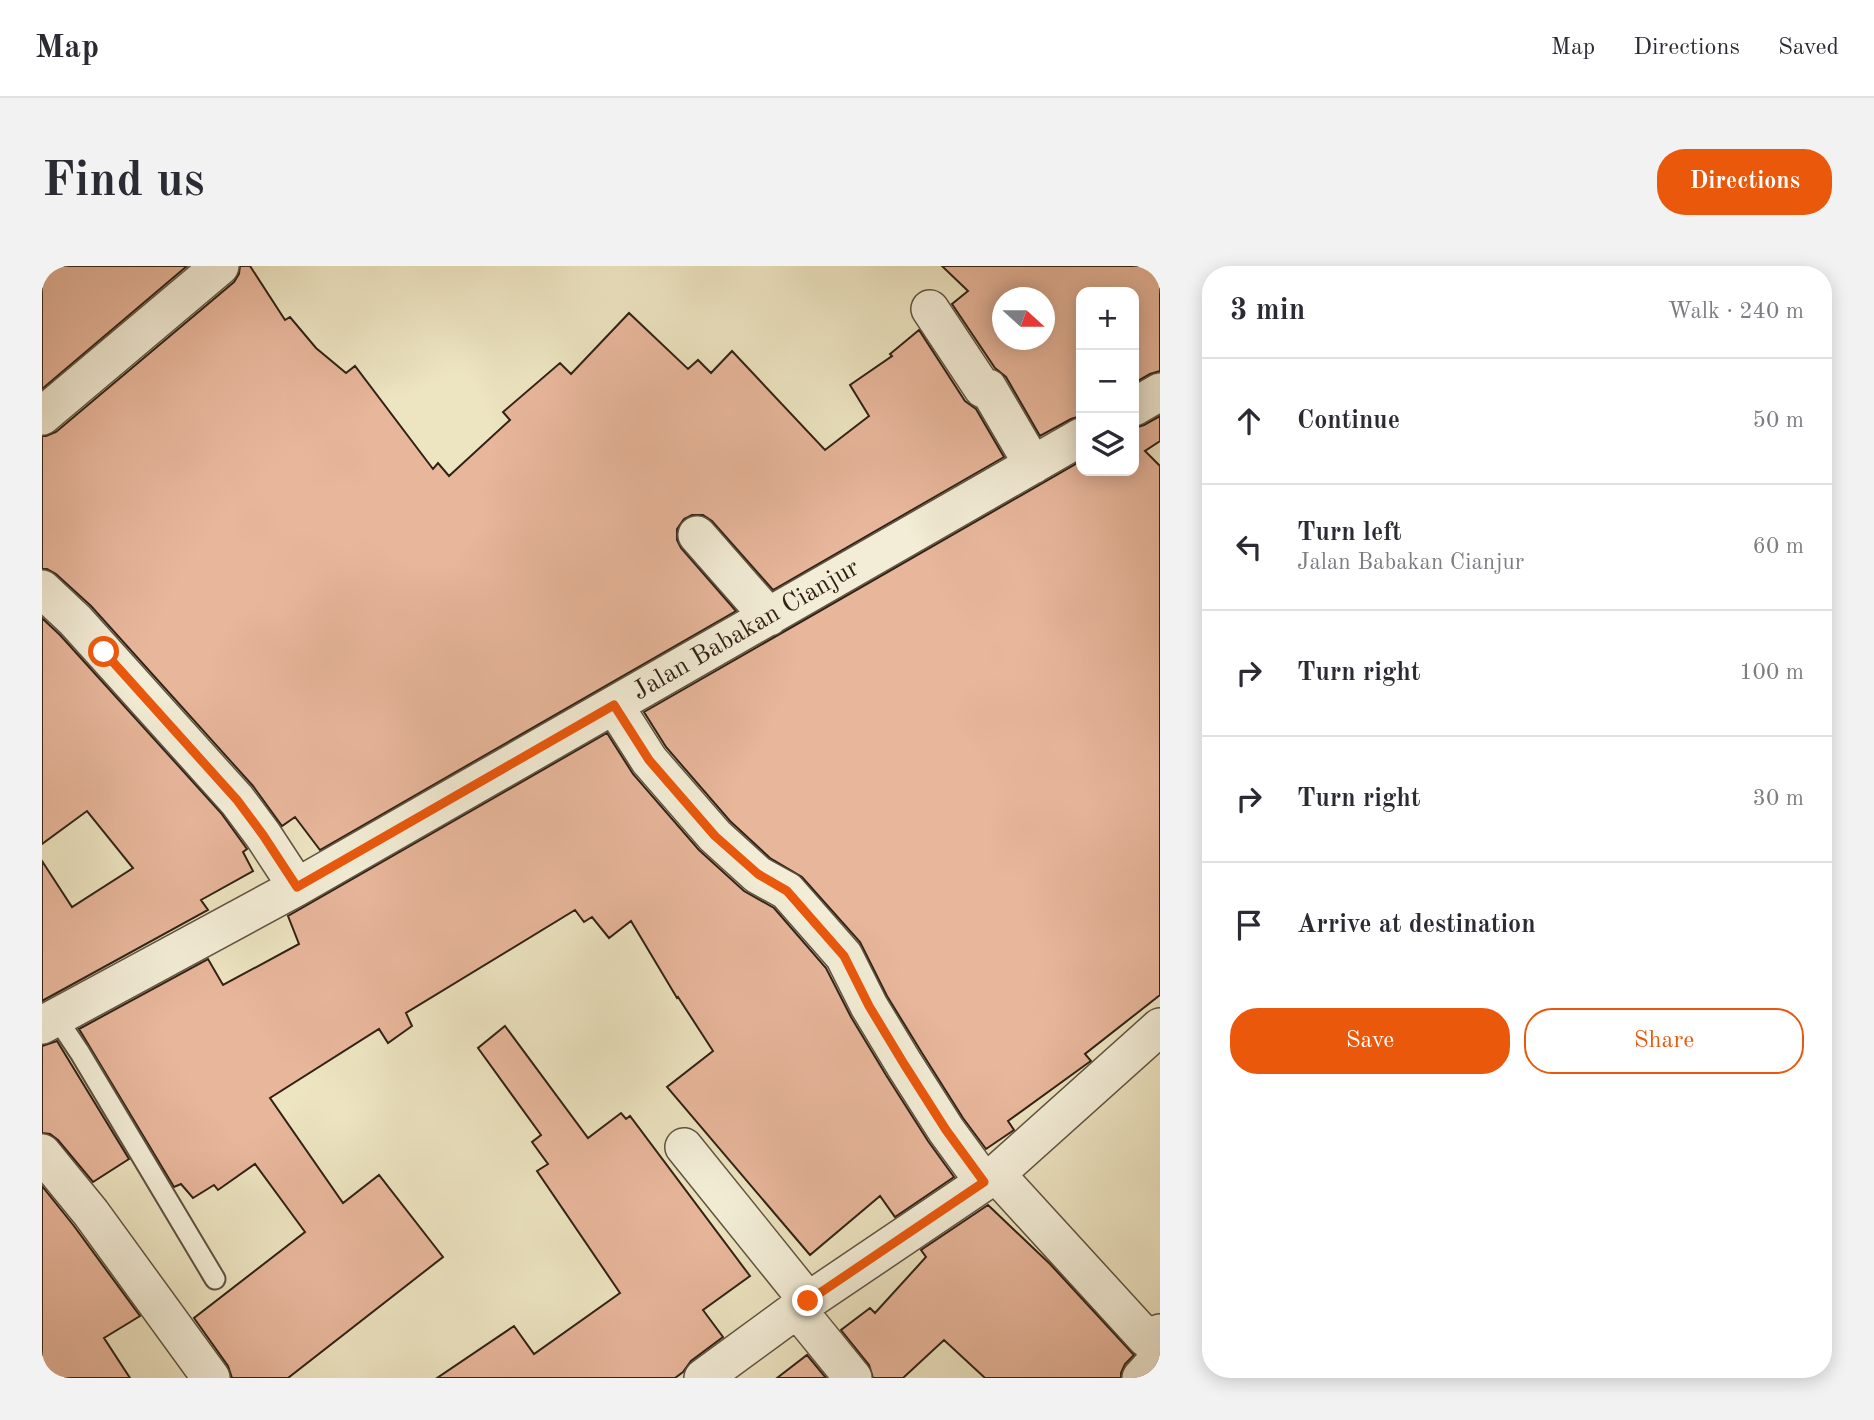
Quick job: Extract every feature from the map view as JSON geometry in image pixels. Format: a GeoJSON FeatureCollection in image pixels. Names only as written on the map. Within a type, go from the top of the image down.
{"type":"FeatureCollection","features":[{"type":"Feature","properties":{"kind":"street"},"geometry":{"type":"LineString","coordinates":[[42,416],[220,266]]}},
{"type":"Feature","properties":{"kind":"street"},"geometry":{"type":"LineString","coordinates":[[930,309],[984,389],[988,388],[1032,465]]}},
{"type":"Feature","properties":{"kind":"street"},"geometry":{"type":"LineString","coordinates":[[1139,404],[1160,392]]}},
{"type":"Feature","properties":{"kind":"street","name":"Jalan Babakan Cianjur"},"geometry":{"type":"LineString","coordinates":[[49,1021],[297,887],[1076,440]]}},
{"type":"Feature","properties":{"kind":"street"},"geometry":{"type":"LineString","coordinates":[[696,535],[769,617]]}},
{"type":"Feature","properties":{"kind":"street"},"geometry":{"type":"LineString","coordinates":[[42,589],[75,620],[237,800],[297,887]]}},
{"type":"Feature","properties":{"kind":"street"},"geometry":{"type":"LineString","coordinates":[[614,705],[649,760],[715,836],[758,874],[787,891],[844,956],[869,1006],[946,1130],[1146,1338],[1155,1337],[1160,1357],[1141,1378]]}},
{"type":"Feature","properties":{"kind":"street"},"geometry":{"type":"LineString","coordinates":[[703,1378],[803,1305],[990,1178],[1160,1027]]}},
{"type":"Feature","properties":{"kind":"street"},"geometry":{"type":"LineString","coordinates":[[684,1147],[803,1305],[853,1378]]}},
{"type":"Feature","properties":{"kind":"street"},"geometry":{"type":"LineString","coordinates":[[42,1153],[91,1213],[211,1378]]}},
{"type":"Feature","properties":{"kind":"lane"},"geometry":{"type":"LineString","coordinates":[[49,1021],[80,1053],[215,1279]]}},
{"type":"Feature","properties":{"kind":"building"},"geometry":{"type":"Polygon","coordinates":[[[42,266],[187,266],[42,389],[42,266]]]}},
{"type":"Feature","properties":{"kind":"building"},"geometry":{"type":"Polygon","coordinates":[[[240,266],[250,266],[285,320],[290,317],[316,348],[346,373],[355,366],[433,469],[438,463],[449,476],[510,420],[503,412],[560,363],[571,374],[629,313],[688,369],[698,360],[711,373],[732,351],[825,450],[869,416],[850,385],[892,356],[890,354],[919,330],[965,401],[976,409],[1004,457],[773,590],[712,521],[703,515],[692,515],[684,519],[677,529],[677,540],[681,548],[736,611],[320,850],[295,817],[282,826],[253,786],[91,606],[56,574],[42,569],[42,436],[56,432],[234,282],[240,266]]]}},
{"type":"Feature","properties":{"kind":"building"},"geometry":{"type":"Polygon","coordinates":[[[942,266],[1160,266],[1160,371],[1139,380],[1139,287],[1076,287],[1076,418],[1040,436],[1006,377],[995,368],[952,304],[968,291],[942,266]]]}},
{"type":"Feature","properties":{"kind":"building"},"geometry":{"type":"Polygon","coordinates":[[[1160,416],[1160,441],[1145,451],[1160,466],[1160,995],[1085,1054],[1091,1061],[1008,1121],[1014,1130],[986,1149],[963,1118],[887,996],[860,942],[802,877],[770,858],[730,821],[666,747],[644,712],[1076,464],[1076,476],[1139,476],[1139,426],[1160,416]]]}},
{"type":"Feature","properties":{"kind":"building"},"geometry":{"type":"Polygon","coordinates":[[[42,618],[221,813],[247,849],[243,852],[253,871],[201,900],[208,910],[42,1001],[42,861],[72,907],[133,868],[87,811],[42,844],[42,618]]]}},
{"type":"Feature","properties":{"kind":"building"},"geometry":{"type":"Polygon","coordinates":[[[607,733],[633,774],[699,850],[744,891],[774,908],[826,968],[851,1017],[886,1075],[954,1177],[895,1217],[880,1196],[810,1255],[667,1087],[713,1051],[677,998],[631,921],[609,938],[592,917],[584,922],[575,910],[406,1013],[412,1026],[388,1043],[379,1029],[270,1098],[343,1203],[379,1175],[443,1257],[288,1378],[232,1378],[228,1366],[194,1318],[305,1232],[255,1164],[218,1190],[214,1185],[193,1198],[181,1184],[174,1187],[79,1029],[208,959],[223,985],[299,944],[288,916],[607,733]]]}},
{"type":"Feature","properties":{"kind":"building"},"geometry":{"type":"Polygon","coordinates":[[[505,1026],[588,1138],[621,1113],[626,1119],[630,1116],[750,1276],[703,1310],[723,1337],[691,1361],[675,1378],[437,1378],[514,1326],[534,1354],[620,1293],[537,1171],[548,1164],[532,1142],[541,1135],[478,1048],[505,1026]]]}},
{"type":"Feature","properties":{"kind":"building"},"geometry":{"type":"Polygon","coordinates":[[[57,1041],[129,1159],[93,1182],[58,1140],[50,1134],[42,1133],[42,1046],[57,1041]]]}},
{"type":"Feature","properties":{"kind":"building"},"geometry":{"type":"Polygon","coordinates":[[[42,1186],[140,1316],[104,1338],[130,1378],[42,1378],[42,1186]]]}},
{"type":"Feature","properties":{"kind":"building"},"geometry":{"type":"Polygon","coordinates":[[[988,1205],[1050,1264],[1134,1355],[1125,1364],[1121,1378],[985,1378],[944,1340],[903,1378],[873,1378],[869,1365],[841,1330],[870,1308],[875,1313],[926,1257],[921,1250],[988,1205]]]}},
{"type":"Feature","properties":{"kind":"building"},"geometry":{"type":"Polygon","coordinates":[[[807,1355],[826,1378],[777,1378],[807,1355]]]}},
{"type":"Feature","properties":{"kind":"route"},"geometry":{"type":"LineString","coordinates":[[104,652],[237,800],[297,887],[614,705],[649,760],[715,836],[758,874],[787,891],[844,956],[869,1006],[904,1064],[946,1130],[984,1182],[808,1301]]}}]}
